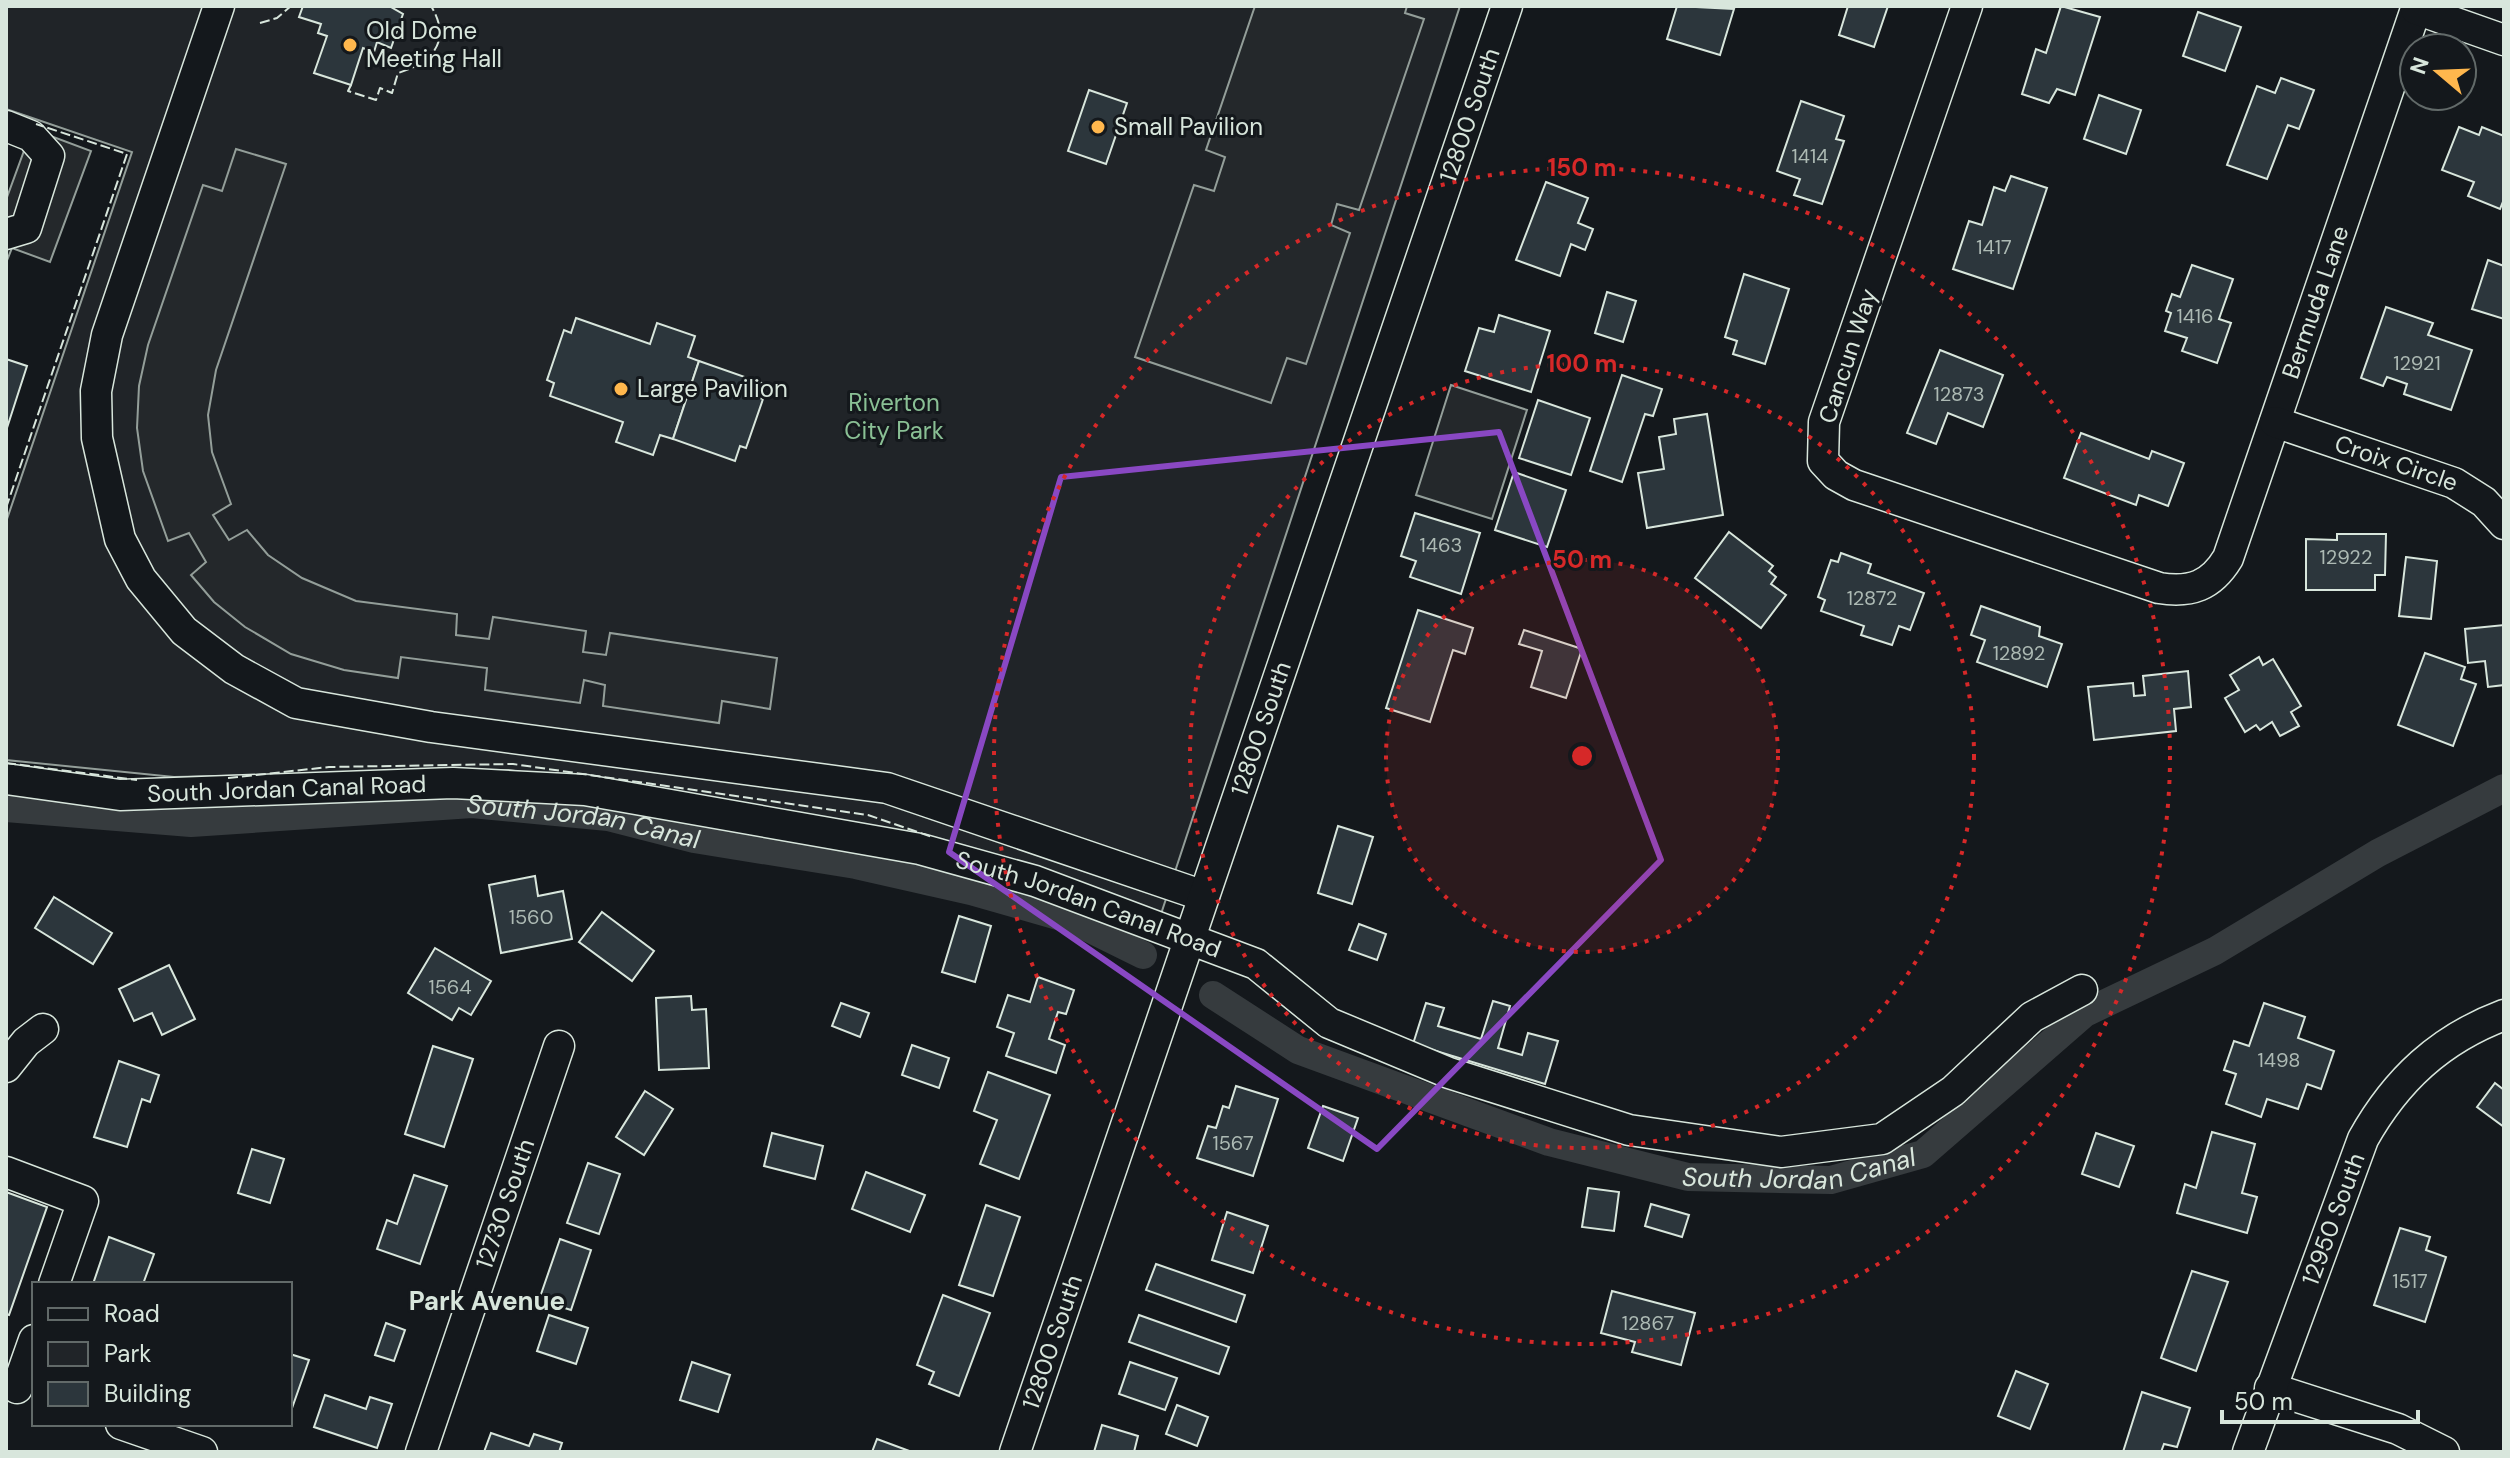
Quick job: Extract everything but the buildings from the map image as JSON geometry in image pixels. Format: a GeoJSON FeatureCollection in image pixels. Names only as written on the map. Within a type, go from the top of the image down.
{"type":"FeatureCollection","features":[{"type":"Feature","properties":{"kind":"street"},"geometry":{"type":"LineString","coordinates":[[219,6],[107,335],[96,391],[101,464],[120,539],[141,579],[184,631],[234,669],[296,703],[431,727],[887,788],[1204,896]]}},
{"type":"Feature","properties":{"kind":"street","name":"12800 South"},"geometry":{"type":"LineString","coordinates":[[1015,1452],[1507,6]]}},
{"type":"Feature","properties":{"kind":"street","name":"Cancun Way"},"geometry":{"type":"LineString","coordinates":[[1967,6],[1824,422],[1823,461],[1836,475],[1854,485],[2159,588],[2180,591],[2200,587]]}},
{"type":"Feature","properties":{"kind":"street"},"geometry":{"type":"LineString","coordinates":[[2417,8],[2504,40]]}},
{"type":"Feature","properties":{"kind":"street","name":"Bermuda Lane"},"geometry":{"type":"LineString","coordinates":[[2200,587],[2217,576],[2228,558],[2417,8]]}},
{"type":"Feature","properties":{"kind":"street"},"geometry":{"type":"LineString","coordinates":[[6,126],[31,136],[49,156],[26,228],[6,234]]}},
{"type":"Feature","properties":{"kind":"street","name":"Croix Circle"},"geometry":{"type":"LineString","coordinates":[[2275,422],[2454,483],[2484,502],[2504,524]]}},
{"type":"Feature","properties":{"kind":"street","name":"South Jordan Canal Road"},"geometry":{"type":"LineString","coordinates":[[6,779],[120,795],[453,783],[585,790],[920,849],[1035,881],[1256,964],[1329,1023],[1449,1073],[1629,1130],[1781,1152],[1882,1139],[1953,1091],[2032,1017],[2082,990]]}},
{"type":"Feature","properties":{"kind":"street","name":"12950 South"},"geometry":{"type":"LineString","coordinates":[[2248,1452],[2363,1139],[2382,1104],[2409,1073],[2439,1048],[2474,1026],[2504,1015]]}},
{"type":"Feature","properties":{"kind":"street"},"geometry":{"type":"LineString","coordinates":[[6,1067],[26,1042],[43,1029]]}},
{"type":"Feature","properties":{"kind":"street","name":"12730 South"},"geometry":{"type":"LineString","coordinates":[[421,1452],[559,1046]]}},
{"type":"Feature","properties":{"kind":"street"},"geometry":{"type":"LineString","coordinates":[[6,1172],[83,1201],[55,1282]]}},
{"type":"Feature","properties":{"kind":"street"},"geometry":{"type":"LineString","coordinates":[[19,1389],[32,1347]]}},
{"type":"Feature","properties":{"kind":"street"},"geometry":{"type":"LineString","coordinates":[[2270,1388],[2398,1429],[2444,1452]]}},
{"type":"Feature","properties":{"kind":"street"},"geometry":{"type":"LineString","coordinates":[[127,1426],[202,1452]]}},
{"type":"Feature","properties":{"kind":"highlighted area"},"geometry":{"type":"Polygon","coordinates":[[[1499,432],[1661,860],[1377,1149],[949,852],[1061,477],[1499,432]]]}},
{"type":"Feature","properties":{"kind":"green space","name":"Riverton City Park"},"geometry":{"type":"Polygon","coordinates":[[[6,6],[1460,6],[1161,914],[860,826],[509,770],[174,777],[6,760],[6,522],[132,152],[6,109],[6,6]]]}},
{"type":"Feature","properties":{"kind":"shaded area"},"geometry":{"type":"Polygon","coordinates":[[[1255,6],[1407,6],[1405,13],[1424,19],[1359,210],[1337,204],[1331,225],[1350,233],[1306,364],[1287,358],[1271,403],[1135,357],[1194,185],[1214,191],[1225,157],[1206,150],[1255,6]]]}},
{"type":"Feature","properties":{"kind":"shaded area"},"geometry":{"type":"Polygon","coordinates":[[[32,129],[91,151],[50,262],[12,248],[6,263],[6,200],[32,129]]]}},
{"type":"Feature","properties":{"kind":"shaded area"},"geometry":{"type":"Polygon","coordinates":[[[236,149],[286,164],[216,370],[208,415],[212,452],[231,504],[213,515],[229,540],[247,530],[268,555],[302,578],[356,601],[457,614],[456,635],[489,639],[493,617],[586,631],[583,652],[606,655],[610,633],[777,658],[770,709],[722,701],[719,723],[603,706],[605,685],[584,680],[580,703],[485,690],[487,668],[401,657],[398,678],[344,670],[291,654],[245,627],[214,602],[191,575],[206,562],[189,533],[168,541],[143,471],[137,428],[139,386],[148,345],[203,185],[222,191],[236,149]]]}},
{"type":"Feature","properties":{"kind":"shaded area"},"geometry":{"type":"Polygon","coordinates":[[[1451,385],[1527,410],[1492,519],[1416,495],[1451,385]]]}},
{"type":"Feature","properties":{"kind":"waterway","name":"South Jordan Canal"},"geometry":{"type":"LineString","coordinates":[[1213,995],[1298,1050],[1549,1142],[1688,1177],[1831,1180],[1923,1154],[2085,1013],[2215,951],[2378,853],[2504,788]]}},
{"type":"Feature","properties":{"kind":"waterway","name":"South Jordan Canal"},"geometry":{"type":"LineString","coordinates":[[6,808],[191,823],[472,804],[608,817],[694,839],[856,865],[971,891],[1072,920],[1143,955]]}},
{"type":"Feature","properties":{"kind":"fence"},"geometry":{"type":"LineString","coordinates":[[260,23],[277,18],[291,6]]}},
{"type":"Feature","properties":{"kind":"fence"},"geometry":{"type":"LineString","coordinates":[[351,85],[348,91],[376,100],[380,88],[392,93],[398,73],[429,57],[439,40],[440,30],[431,6]]}},
{"type":"Feature","properties":{"kind":"fence"},"geometry":{"type":"LineString","coordinates":[[6,508],[127,154],[36,124]]}},
{"type":"Feature","properties":{"kind":"fence"},"geometry":{"type":"LineString","coordinates":[[6,763],[137,780]]}},
{"type":"Feature","properties":{"kind":"fence"},"geometry":{"type":"LineString","coordinates":[[228,778],[329,767],[513,764],[868,815],[932,837]]}},
{"type":"Feature","properties":{"kind":"place","name":"Old Dome Meeting Hall"},"geometry":{"type":"Point","coordinates":[350,45]}},
{"type":"Feature","properties":{"kind":"place","name":"Small Pavilion"},"geometry":{"type":"Point","coordinates":[1098,127]}},
{"type":"Feature","properties":{"kind":"place","name":"Large Pavilion"},"geometry":{"type":"Point","coordinates":[621,389]}},
{"type":"Feature","properties":{"kind":"district","name":"Park Avenue"},"geometry":{"type":"Point","coordinates":[487,1301]}}]}
